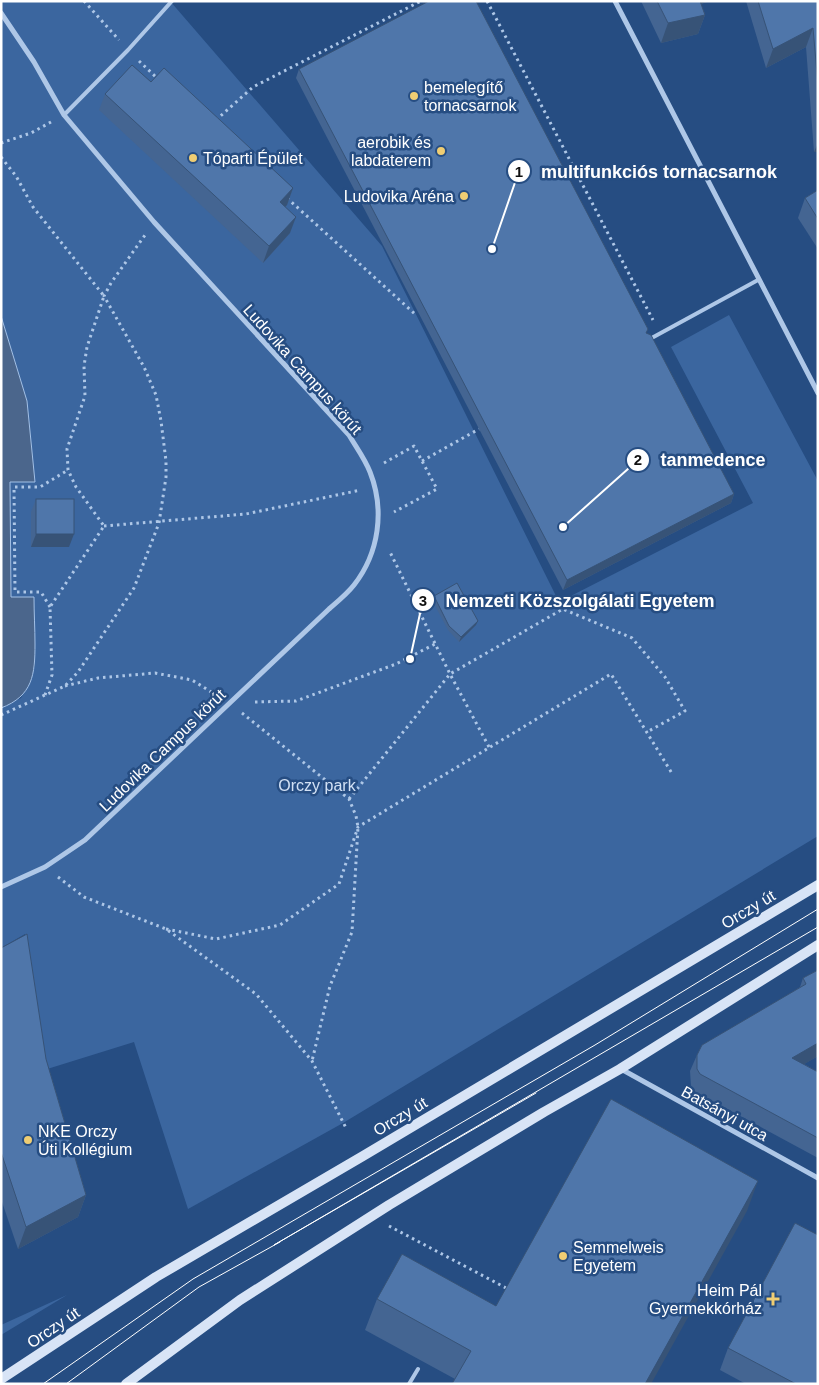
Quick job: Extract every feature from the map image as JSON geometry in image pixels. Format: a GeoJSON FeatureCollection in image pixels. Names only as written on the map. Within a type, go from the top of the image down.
{"type":"FeatureCollection","features":[{"type":"Feature","properties":{"kind":"street"},"geometry":{"type":"LineString","coordinates":[[615,1],[818,393]]}},
{"type":"Feature","properties":{"kind":"street","name":"Ludovika Campus körút"},"geometry":{"type":"LineString","coordinates":[[1,13],[34,62],[64,115],[154,222],[349,435],[370,471],[375,488],[379,520],[375,542],[368,562],[354,585],[85,840],[45,867],[1,887]]}},
{"type":"Feature","properties":{"kind":"street","name":"Orczy út"},"geometry":{"type":"LineString","coordinates":[[1,1379],[156,1277],[363,1156],[818,884]]}},
{"type":"Feature","properties":{"kind":"street"},"geometry":{"type":"LineString","coordinates":[[126,1384],[240,1300],[371,1216],[544,1112],[620,1069],[818,945]]}},
{"type":"Feature","properties":{"kind":"street","name":"Batsányi utca"},"geometry":{"type":"LineString","coordinates":[[620,1069],[818,1178]]}},
{"type":"Feature","properties":{"kind":"lane"},"geometry":{"type":"LineString","coordinates":[[64,115],[128,50],[172,1]]}},
{"type":"Feature","properties":{"kind":"lane"},"geometry":{"type":"LineString","coordinates":[[646,341],[758,280]]}},
{"type":"Feature","properties":{"kind":"lane"},"geometry":{"type":"LineString","coordinates":[[409,1384],[418,1369]]}},
{"type":"Feature","properties":{"kind":"path"},"geometry":{"type":"LineString","coordinates":[[84,1],[128,50],[162,82]]}},
{"type":"Feature","properties":{"kind":"path"},"geometry":{"type":"LineString","coordinates":[[215,122],[253,87],[421,1]]}},
{"type":"Feature","properties":{"kind":"path"},"geometry":{"type":"LineString","coordinates":[[487,1],[660,334]]}},
{"type":"Feature","properties":{"kind":"path"},"geometry":{"type":"LineString","coordinates":[[1,143],[31,133],[64,115]]}},
{"type":"Feature","properties":{"kind":"path"},"geometry":{"type":"LineString","coordinates":[[1,157],[16,176],[33,207],[104,296],[144,367],[156,395],[166,461],[166,477],[159,522],[134,588],[78,672],[65,686]]}},
{"type":"Feature","properties":{"kind":"path"},"geometry":{"type":"LineString","coordinates":[[280,192],[416,315]]}},
{"type":"Feature","properties":{"kind":"path"},"geometry":{"type":"LineString","coordinates":[[104,526],[76,487],[68,470],[67,449],[85,396],[84,366],[87,347],[104,296],[154,222]]}},
{"type":"Feature","properties":{"kind":"path"},"geometry":{"type":"LineString","coordinates":[[422,461],[479,429]]}},
{"type":"Feature","properties":{"kind":"path"},"geometry":{"type":"LineString","coordinates":[[370,471],[414,446],[437,489],[379,520]]}},
{"type":"Feature","properties":{"kind":"path"},"geometry":{"type":"LineString","coordinates":[[45,695],[52,675],[50,607],[42,592],[15,592],[14,487],[40,487],[68,470]]}},
{"type":"Feature","properties":{"kind":"path"},"geometry":{"type":"LineString","coordinates":[[104,526],[246,514],[375,488]]}},
{"type":"Feature","properties":{"kind":"path"},"geometry":{"type":"LineString","coordinates":[[50,607],[104,526]]}},
{"type":"Feature","properties":{"kind":"path"},"geometry":{"type":"LineString","coordinates":[[389,549],[450,674],[489,747]]}},
{"type":"Feature","properties":{"kind":"path"},"geometry":{"type":"LineString","coordinates":[[349,799],[450,674],[563,609],[632,638],[665,677],[685,711],[647,732]]}},
{"type":"Feature","properties":{"kind":"path"},"geometry":{"type":"LineString","coordinates":[[229,703],[296,701],[396,664],[435,644]]}},
{"type":"Feature","properties":{"kind":"path"},"geometry":{"type":"LineString","coordinates":[[1,716],[65,686],[98,678],[155,673],[192,680],[229,703],[349,799],[358,826],[352,932],[330,986],[312,1061]]}},
{"type":"Feature","properties":{"kind":"path"},"geometry":{"type":"LineString","coordinates":[[45,867],[84,897],[166,928],[216,939],[280,925],[339,884],[358,826],[611,674],[674,776]]}},
{"type":"Feature","properties":{"kind":"path"},"geometry":{"type":"LineString","coordinates":[[166,928],[256,994],[312,1061],[347,1130]]}},
{"type":"Feature","properties":{"kind":"path"},"geometry":{"type":"LineString","coordinates":[[371,1216],[510,1290]]}},
{"type":"Feature","properties":{"kind":"green space","name":"Orczy park"},"geometry":{"type":"Polygon","coordinates":[[[1,1],[170,1],[382,246],[559,602],[753,503],[671,347],[729,315],[818,481],[818,836],[343,1123],[188,1209],[134,1042],[44,1070],[25,934],[1,948],[1,708],[21,698],[35,666],[34,597],[11,597],[10,481],[35,482],[27,401],[1,316],[1,1]]]}},
{"type":"Feature","properties":{"kind":"green space"},"geometry":{"type":"Polygon","coordinates":[[[67,1295],[1,1335],[1,1325],[67,1295]]]}},
{"type":"Feature","properties":{"kind":"shaded area"},"geometry":{"type":"Polygon","coordinates":[[[1,316],[27,401],[35,482],[10,482],[11,597],[34,597],[35,644],[33,674],[30,683],[20,697],[1,708],[1,316]]]}},
{"type":"Feature","properties":{"kind":"building","name":"Ludovika Aréna"},"geometry":{"type":"Polygon","coordinates":[[[429,1],[476,1],[648,329],[646,333],[651,335],[734,494],[567,580],[299,69],[429,1]]]}},
{"type":"Feature","properties":{"kind":"building"},"geometry":{"type":"Polygon","coordinates":[[[657,1],[700,1],[705,15],[668,23],[657,1]]]}},
{"type":"Feature","properties":{"kind":"building"},"geometry":{"type":"Polygon","coordinates":[[[758,1],[818,1],[818,85],[813,28],[773,49],[758,1]]]}},
{"type":"Feature","properties":{"kind":"building","name":"Tóparti Épület"},"geometry":{"type":"Polygon","coordinates":[[[132,65],[151,82],[164,68],[293,188],[280,202],[296,217],[269,246],[105,94],[132,65]]]}},
{"type":"Feature","properties":{"kind":"building"},"geometry":{"type":"Polygon","coordinates":[[[818,190],[818,219],[805,198],[818,190]]]}},
{"type":"Feature","properties":{"kind":"building"},"geometry":{"type":"Polygon","coordinates":[[[36,499],[74,499],[74,534],[36,534],[36,499]]]}},
{"type":"Feature","properties":{"kind":"building"},"geometry":{"type":"Polygon","coordinates":[[[457,583],[478,621],[461,637],[449,626],[434,596],[457,583]]]}},
{"type":"Feature","properties":{"kind":"building","name":"NKE Orczy Úti Kollégium"},"geometry":{"type":"Polygon","coordinates":[[[27,934],[46,1059],[86,1195],[26,1227],[1,1152],[1,948],[27,934]]]}},
{"type":"Feature","properties":{"kind":"building"},"geometry":{"type":"Polygon","coordinates":[[[818,970],[818,1043],[792,1058],[818,1072],[818,1138],[700,1074],[697,1069],[697,1055],[702,1045],[806,984],[803,978],[818,970]]]}},
{"type":"Feature","properties":{"kind":"building"},"geometry":{"type":"Polygon","coordinates":[[[611,1099],[758,1181],[645,1384],[452,1384],[471,1351],[377,1299],[402,1254],[496,1306],[611,1099]]]}},
{"type":"Feature","properties":{"kind":"building"},"geometry":{"type":"Polygon","coordinates":[[[795,1223],[818,1235],[818,1384],[796,1384],[728,1348],[795,1223]]]}},
{"type":"Feature","properties":{"kind":"tram line"},"geometry":{"type":"LineString","coordinates":[[43,1384],[193,1279],[595,1045],[818,909]]}},
{"type":"Feature","properties":{"kind":"tram line"},"geometry":{"type":"LineString","coordinates":[[536,1093],[274,1245],[818,927]]}},
{"type":"Feature","properties":{"kind":"tram line"},"geometry":{"type":"LineString","coordinates":[[66,1384],[199,1287],[280,1242]]}},
{"type":"Feature","properties":{"kind":"place","name":"bemelegítő tornacsarnok"},"geometry":{"type":"Point","coordinates":[414,96]}},
{"type":"Feature","properties":{"kind":"place","name":"aerobik és labdaterem"},"geometry":{"type":"Point","coordinates":[441,151]}},
{"type":"Feature","properties":{"kind":"place","name":"Tóparti Épület"},"geometry":{"type":"Point","coordinates":[193,158]}},
{"type":"Feature","properties":{"kind":"place","name":"Ludovika Aréna"},"geometry":{"type":"Point","coordinates":[464,196]}},
{"type":"Feature","properties":{"kind":"place","name":"multifunkciós tornacsarnok"},"geometry":{"type":"Point","coordinates":[492,249]}},
{"type":"Feature","properties":{"kind":"place","name":"tanmedence"},"geometry":{"type":"Point","coordinates":[563,527]}},
{"type":"Feature","properties":{"kind":"place","name":"Nemzeti Közszolgálati Egyetem"},"geometry":{"type":"Point","coordinates":[410,659]}},
{"type":"Feature","properties":{"kind":"place","name":"NKE Orczy Úti Kollégium"},"geometry":{"type":"Point","coordinates":[28,1140]}},
{"type":"Feature","properties":{"kind":"place","name":"Semmelweis Egyetem"},"geometry":{"type":"Point","coordinates":[563,1256]}},
{"type":"Feature","properties":{"kind":"place","name":"Heim Pál Gyermekkórház"},"geometry":{"type":"Point","coordinates":[773,1299]}}]}
